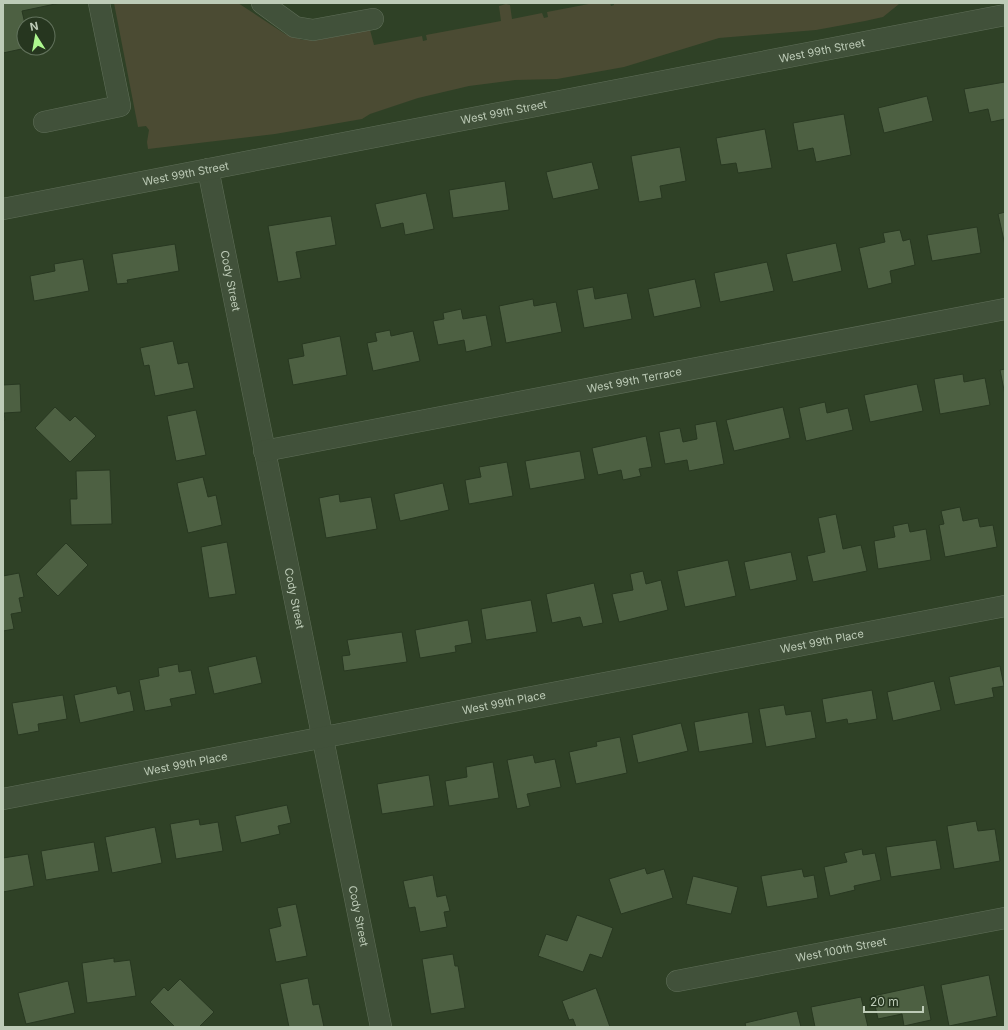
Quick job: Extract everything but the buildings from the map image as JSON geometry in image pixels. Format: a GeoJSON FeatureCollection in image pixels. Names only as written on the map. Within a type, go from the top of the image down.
{"type":"FeatureCollection","features":[{"type":"Feature","properties":{"kind":"street"},"geometry":{"type":"LineString","coordinates":[[44,122],[120,106],[99,3]]}},
{"type":"Feature","properties":{"kind":"street"},"geometry":{"type":"LineString","coordinates":[[262,3],[295,27],[313,30],[373,19]]}},
{"type":"Feature","properties":{"kind":"street","name":"West 99th Street"},"geometry":{"type":"LineString","coordinates":[[3,209],[1005,15]]}},
{"type":"Feature","properties":{"kind":"street","name":"Cody Street"},"geometry":{"type":"LineString","coordinates":[[208,169],[381,1027]]}},
{"type":"Feature","properties":{"kind":"street","name":"West 99th Terrace"},"geometry":{"type":"LineString","coordinates":[[264,451],[1005,309]]}},
{"type":"Feature","properties":{"kind":"street","name":"West 99th Place"},"geometry":{"type":"LineString","coordinates":[[3,799],[1005,606]]}},
{"type":"Feature","properties":{"kind":"street","name":"West 100th Street"},"geometry":{"type":"LineString","coordinates":[[677,980],[1005,918]]}},
{"type":"Feature","properties":{"kind":"green space"},"geometry":{"type":"Polygon","coordinates":[[[114,3],[238,3],[285,34],[303,40],[316,40],[370,30],[374,45],[422,36],[423,41],[427,40],[426,35],[501,21],[499,6],[506,4],[510,5],[512,19],[542,13],[544,18],[548,17],[547,12],[594,3],[610,3],[611,6],[614,5],[614,3],[905,3],[899,4],[883,17],[816,30],[719,38],[624,67],[557,79],[515,80],[469,86],[418,98],[370,114],[362,119],[275,134],[148,149],[147,142],[149,130],[146,126],[138,127],[114,3]]]}}]}
